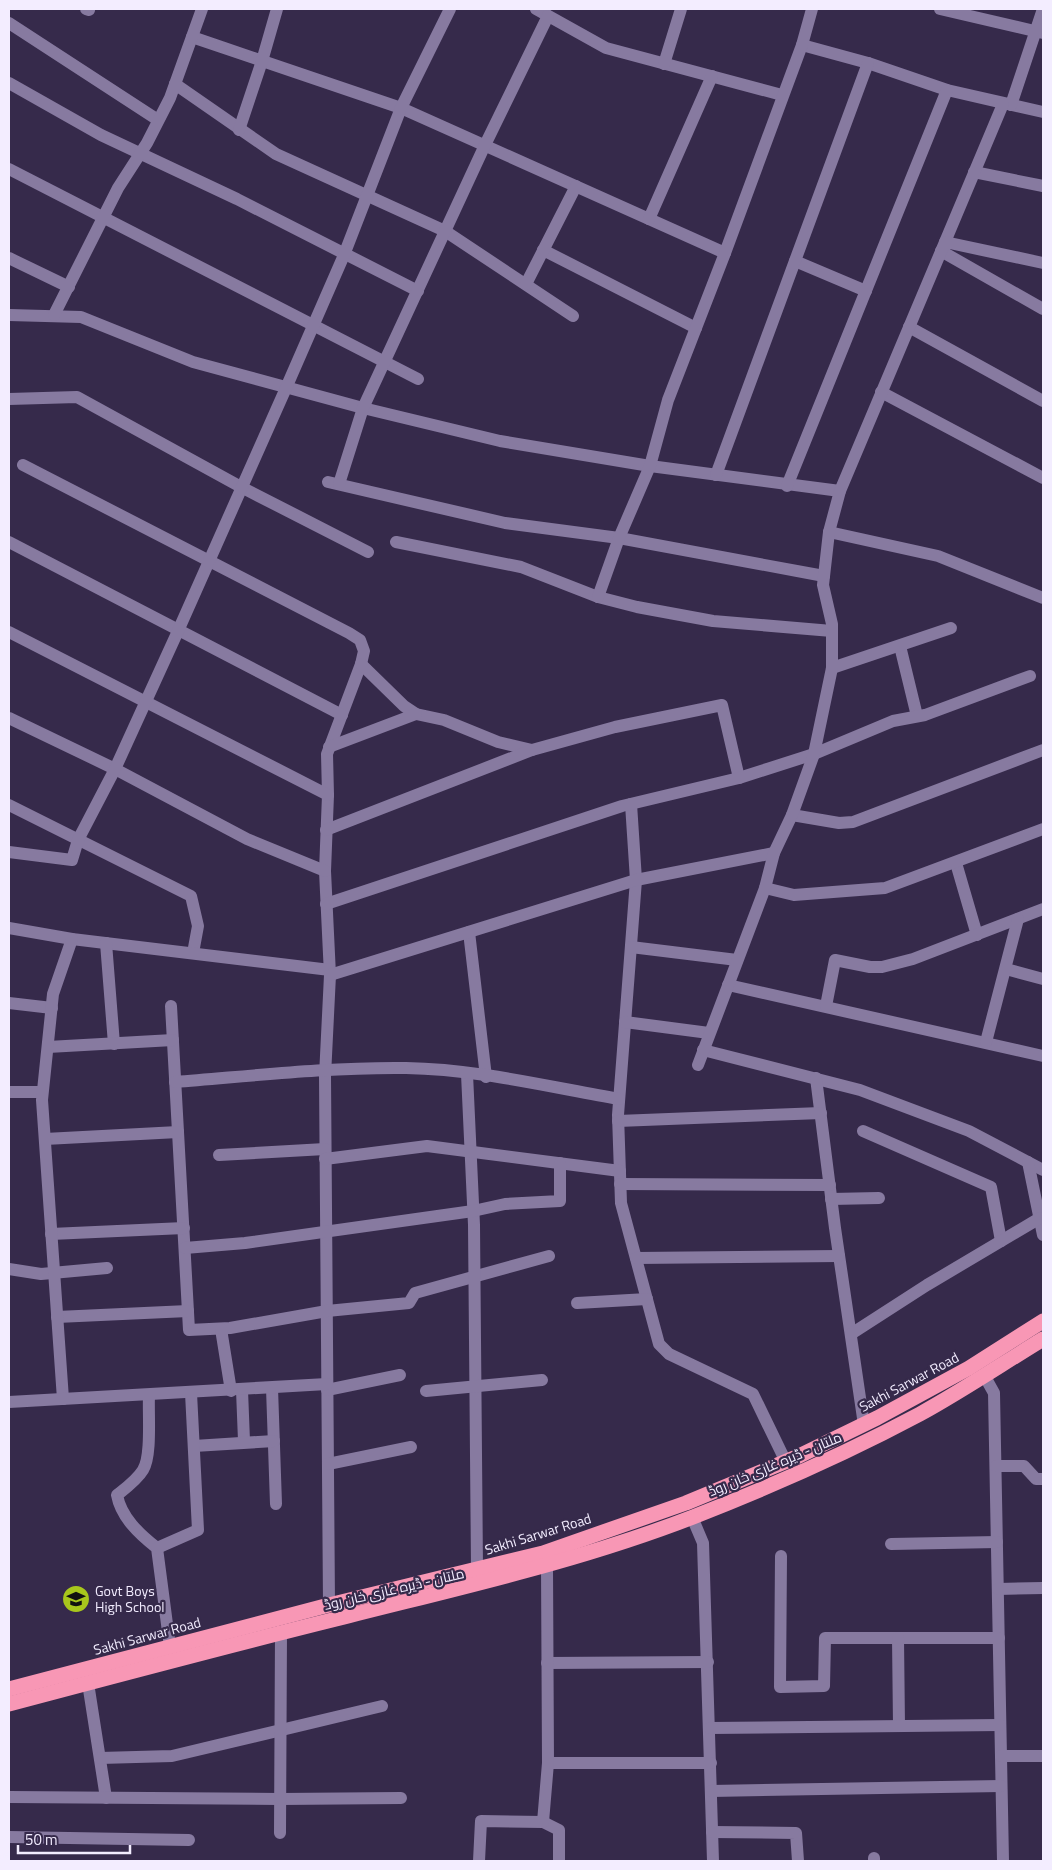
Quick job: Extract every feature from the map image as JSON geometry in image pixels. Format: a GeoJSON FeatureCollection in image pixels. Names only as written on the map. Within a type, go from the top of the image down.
{"type":"FeatureCollection","features":[{"type":"Feature","properties":{"kind":"highway","name":"Sakhi Sarwar Road"},"geometry":{"type":"LineString","coordinates":[[9,1690],[329,1605],[478,1569],[545,1560],[786,1462],[864,1425],[969,1368],[1043,1321]]}},
{"type":"Feature","properties":{"kind":"highway","name":"ملتان - ڈیرہ غازی خان روڈ"},"geometry":{"type":"LineString","coordinates":[[9,1704],[281,1633],[692,1517],[827,1461],[921,1413],[1043,1339]]}},
{"type":"Feature","properties":{"kind":"highway"},"geometry":{"type":"LineString","coordinates":[[912,1400],[921,1413]]}},
{"type":"Feature","properties":{"kind":"street"},"geometry":{"type":"LineString","coordinates":[[54,315],[118,188],[141,152],[158,120],[175,84],[202,9]]}},
{"type":"Feature","properties":{"kind":"street"},"geometry":{"type":"LineString","coordinates":[[238,130],[262,62],[277,9]]}},
{"type":"Feature","properties":{"kind":"street"},"geometry":{"type":"LineString","coordinates":[[9,852],[72,860],[78,840],[115,769],[286,388],[344,255],[401,108],[450,9]]}},
{"type":"Feature","properties":{"kind":"street"},"geometry":{"type":"LineString","coordinates":[[536,9],[606,48],[782,96]]}},
{"type":"Feature","properties":{"kind":"street"},"geometry":{"type":"LineString","coordinates":[[664,64],[681,9]]}},
{"type":"Feature","properties":{"kind":"street"},"geometry":{"type":"LineString","coordinates":[[598,597],[619,538],[650,466],[668,400],[726,253],[802,44],[812,9]]}},
{"type":"Feature","properties":{"kind":"street"},"geometry":{"type":"LineString","coordinates":[[940,9],[1039,32]]}},
{"type":"Feature","properties":{"kind":"street"},"geometry":{"type":"LineString","coordinates":[[698,1066],[765,888],[774,853],[792,815],[814,754],[832,668],[832,631],[823,585],[829,532],[840,491],[974,172],[1039,32],[1043,9]]}},
{"type":"Feature","properties":{"kind":"street"},"geometry":{"type":"LineString","coordinates":[[548,16],[485,145],[363,408],[334,483],[505,522],[619,538],[824,576]]}},
{"type":"Feature","properties":{"kind":"street"},"geometry":{"type":"LineString","coordinates":[[9,23],[158,120]]}},
{"type":"Feature","properties":{"kind":"street"},"geometry":{"type":"LineString","coordinates":[[192,37],[401,108],[726,253]]}},
{"type":"Feature","properties":{"kind":"street"},"geometry":{"type":"LineString","coordinates":[[802,44],[868,63],[947,90],[1043,112]]}},
{"type":"Feature","properties":{"kind":"street"},"geometry":{"type":"LineString","coordinates":[[716,475],[868,63]]}},
{"type":"Feature","properties":{"kind":"street"},"geometry":{"type":"LineString","coordinates":[[649,219],[712,76]]}},
{"type":"Feature","properties":{"kind":"street"},"geometry":{"type":"LineString","coordinates":[[9,83],[101,136],[141,152],[418,291]]}},
{"type":"Feature","properties":{"kind":"street"},"geometry":{"type":"LineString","coordinates":[[175,84],[238,130],[276,154],[445,231],[573,316]]}},
{"type":"Feature","properties":{"kind":"street"},"geometry":{"type":"LineString","coordinates":[[787,486],[947,90]]}},
{"type":"Feature","properties":{"kind":"street"},"geometry":{"type":"LineString","coordinates":[[9,169],[418,379]]}},
{"type":"Feature","properties":{"kind":"street"},"geometry":{"type":"LineString","coordinates":[[974,172],[1043,186]]}},
{"type":"Feature","properties":{"kind":"street"},"geometry":{"type":"LineString","coordinates":[[526,284],[576,186]]}},
{"type":"Feature","properties":{"kind":"street"},"geometry":{"type":"LineString","coordinates":[[942,247],[1043,263]]}},
{"type":"Feature","properties":{"kind":"street"},"geometry":{"type":"LineString","coordinates":[[942,247],[1043,309]]}},
{"type":"Feature","properties":{"kind":"street"},"geometry":{"type":"LineString","coordinates":[[543,250],[696,328]]}},
{"type":"Feature","properties":{"kind":"street"},"geometry":{"type":"LineString","coordinates":[[9,258],[69,288]]}},
{"type":"Feature","properties":{"kind":"street"},"geometry":{"type":"LineString","coordinates":[[795,261],[866,291]]}},
{"type":"Feature","properties":{"kind":"street"},"geometry":{"type":"LineString","coordinates":[[9,316],[54,315],[82,317],[193,362],[363,408],[500,441],[650,466],[787,486],[840,491]]}},
{"type":"Feature","properties":{"kind":"street"},"geometry":{"type":"LineString","coordinates":[[909,327],[1043,401]]}},
{"type":"Feature","properties":{"kind":"street"},"geometry":{"type":"LineString","coordinates":[[882,392],[1043,478]]}},
{"type":"Feature","properties":{"kind":"street"},"geometry":{"type":"LineString","coordinates":[[9,399],[76,397],[241,487],[368,552]]}},
{"type":"Feature","properties":{"kind":"street"},"geometry":{"type":"LineString","coordinates":[[23,465],[360,640],[364,651],[361,664],[327,754],[328,795],[324,871],[330,972],[325,1071],[329,1605]]}},
{"type":"Feature","properties":{"kind":"street"},"geometry":{"type":"LineString","coordinates":[[829,532],[938,556],[1043,598]]}},
{"type":"Feature","properties":{"kind":"street"},"geometry":{"type":"LineString","coordinates":[[9,542],[342,715]]}},
{"type":"Feature","properties":{"kind":"street"},"geometry":{"type":"LineString","coordinates":[[396,542],[521,567],[598,597],[713,621],[832,631]]}},
{"type":"Feature","properties":{"kind":"street"},"geometry":{"type":"LineString","coordinates":[[832,668],[952,628]]}},
{"type":"Feature","properties":{"kind":"street"},"geometry":{"type":"LineString","coordinates":[[9,632],[328,795]]}},
{"type":"Feature","properties":{"kind":"street"},"geometry":{"type":"LineString","coordinates":[[900,646],[917,716]]}},
{"type":"Feature","properties":{"kind":"street"},"geometry":{"type":"LineString","coordinates":[[361,664],[404,706],[416,714],[444,720],[498,742],[532,750]]}},
{"type":"Feature","properties":{"kind":"street"},"geometry":{"type":"LineString","coordinates":[[326,904],[631,804],[739,778],[814,754],[893,721],[917,716],[1030,676]]}},
{"type":"Feature","properties":{"kind":"street"},"geometry":{"type":"LineString","coordinates":[[326,830],[532,750],[615,727],[722,704],[739,778]]}},
{"type":"Feature","properties":{"kind":"street"},"geometry":{"type":"LineString","coordinates":[[329,747],[416,714]]}},
{"type":"Feature","properties":{"kind":"street"},"geometry":{"type":"LineString","coordinates":[[9,718],[115,769],[247,839],[324,871]]}},
{"type":"Feature","properties":{"kind":"street"},"geometry":{"type":"LineString","coordinates":[[792,815],[839,823],[853,822],[1043,750]]}},
{"type":"Feature","properties":{"kind":"street"},"geometry":{"type":"LineString","coordinates":[[631,804],[636,880],[618,1120],[621,1203],[659,1344],[669,1354],[753,1394],[786,1462]]}},
{"type":"Feature","properties":{"kind":"street"},"geometry":{"type":"LineString","coordinates":[[9,805],[191,896],[198,926],[193,953]]}},
{"type":"Feature","properties":{"kind":"street"},"geometry":{"type":"LineString","coordinates":[[765,888],[794,895],[868,891],[885,888],[1043,829]]}},
{"type":"Feature","properties":{"kind":"street"},"geometry":{"type":"LineString","coordinates":[[9,928],[106,943],[330,972],[636,880],[774,853]]}},
{"type":"Feature","properties":{"kind":"street"},"geometry":{"type":"LineString","coordinates":[[956,863],[977,935]]}},
{"type":"Feature","properties":{"kind":"street"},"geometry":{"type":"LineString","coordinates":[[826,1006],[835,960],[870,967],[882,967],[913,960],[1043,910]]}},
{"type":"Feature","properties":{"kind":"street"},"geometry":{"type":"LineString","coordinates":[[986,1042],[1018,919]]}},
{"type":"Feature","properties":{"kind":"street"},"geometry":{"type":"LineString","coordinates":[[468,932],[486,1077]]}},
{"type":"Feature","properties":{"kind":"street"},"geometry":{"type":"LineString","coordinates":[[63,1398],[42,1092],[53,994],[72,938]]}},
{"type":"Feature","properties":{"kind":"street"},"geometry":{"type":"LineString","coordinates":[[106,943],[114,1044]]}},
{"type":"Feature","properties":{"kind":"street"},"geometry":{"type":"LineString","coordinates":[[631,947],[737,960]]}},
{"type":"Feature","properties":{"kind":"street"},"geometry":{"type":"LineString","coordinates":[[1006,969],[1043,979]]}},
{"type":"Feature","properties":{"kind":"street"},"geometry":{"type":"LineString","coordinates":[[728,985],[1043,1056]]}},
{"type":"Feature","properties":{"kind":"street"},"geometry":{"type":"LineString","coordinates":[[9,1003],[52,1008]]}},
{"type":"Feature","properties":{"kind":"street"},"geometry":{"type":"LineString","coordinates":[[171,1006],[189,1330],[222,1328],[327,1311],[409,1303],[415,1293],[549,1256]]}},
{"type":"Feature","properties":{"kind":"street"},"geometry":{"type":"LineString","coordinates":[[625,1022],[709,1033]]}},
{"type":"Feature","properties":{"kind":"street"},"geometry":{"type":"LineString","coordinates":[[48,1047],[173,1040]]}},
{"type":"Feature","properties":{"kind":"street"},"geometry":{"type":"LineString","coordinates":[[703,1050],[860,1090],[969,1131],[1043,1170]]}},
{"type":"Feature","properties":{"kind":"street"},"geometry":{"type":"LineString","coordinates":[[175,1082],[325,1071],[406,1068],[467,1074],[619,1099]]}},
{"type":"Feature","properties":{"kind":"street"},"geometry":{"type":"LineString","coordinates":[[467,1074],[473,1211],[478,1569]]}},
{"type":"Feature","properties":{"kind":"street"},"geometry":{"type":"LineString","coordinates":[[816,1078],[831,1199],[864,1425]]}},
{"type":"Feature","properties":{"kind":"street"},"geometry":{"type":"LineString","coordinates":[[9,1092],[42,1092]]}},
{"type":"Feature","properties":{"kind":"street"},"geometry":{"type":"LineString","coordinates":[[618,1120],[820,1112]]}},
{"type":"Feature","properties":{"kind":"street"},"geometry":{"type":"LineString","coordinates":[[863,1131],[991,1187],[1001,1242]]}},
{"type":"Feature","properties":{"kind":"street"},"geometry":{"type":"LineString","coordinates":[[44,1139],[178,1132]]}},
{"type":"Feature","properties":{"kind":"street"},"geometry":{"type":"LineString","coordinates":[[219,1155],[325,1154],[427,1146],[560,1163],[620,1178],[830,1185]]}},
{"type":"Feature","properties":{"kind":"street"},"geometry":{"type":"LineString","coordinates":[[1028,1162],[1043,1235]]}},
{"type":"Feature","properties":{"kind":"street"},"geometry":{"type":"LineString","coordinates":[[184,1248],[245,1243],[326,1230],[473,1211],[505,1204],[560,1201],[560,1163]]}},
{"type":"Feature","properties":{"kind":"street"},"geometry":{"type":"LineString","coordinates":[[831,1199],[879,1198]]}},
{"type":"Feature","properties":{"kind":"street"},"geometry":{"type":"LineString","coordinates":[[851,1334],[1040,1218]]}},
{"type":"Feature","properties":{"kind":"street"},"geometry":{"type":"LineString","coordinates":[[51,1234],[184,1228]]}},
{"type":"Feature","properties":{"kind":"street"},"geometry":{"type":"LineString","coordinates":[[636,1258],[839,1256]]}},
{"type":"Feature","properties":{"kind":"street"},"geometry":{"type":"LineString","coordinates":[[9,1269],[41,1274],[107,1268]]}},
{"type":"Feature","properties":{"kind":"street"},"geometry":{"type":"LineString","coordinates":[[577,1303],[647,1299]]}},
{"type":"Feature","properties":{"kind":"street"},"geometry":{"type":"LineString","coordinates":[[57,1317],[188,1311]]}},
{"type":"Feature","properties":{"kind":"street"},"geometry":{"type":"LineString","coordinates":[[222,1328],[237,1390],[244,1442]]}},
{"type":"Feature","properties":{"kind":"street"},"geometry":{"type":"LineString","coordinates":[[9,1402],[272,1388],[327,1387],[400,1375]]}},
{"type":"Feature","properties":{"kind":"street"},"geometry":{"type":"LineString","coordinates":[[984,1375],[994,1392],[1003,1861]]}},
{"type":"Feature","properties":{"kind":"street"},"geometry":{"type":"LineString","coordinates":[[426,1391],[542,1380]]}},
{"type":"Feature","properties":{"kind":"street"},"geometry":{"type":"LineString","coordinates":[[272,1388],[276,1504]]}},
{"type":"Feature","properties":{"kind":"street"},"geometry":{"type":"LineString","coordinates":[[157,1548],[198,1530],[191,1393]]}},
{"type":"Feature","properties":{"kind":"street"},"geometry":{"type":"LineString","coordinates":[[149,1395],[147,1454],[144,1469],[132,1483],[117,1495],[119,1507],[142,1536],[157,1548],[170,1647]]}},
{"type":"Feature","properties":{"kind":"street"},"geometry":{"type":"LineString","coordinates":[[194,1446],[274,1441]]}},
{"type":"Feature","properties":{"kind":"street"},"geometry":{"type":"LineString","coordinates":[[328,1464],[411,1447]]}},
{"type":"Feature","properties":{"kind":"street"},"geometry":{"type":"LineString","coordinates":[[996,1466],[1024,1466],[1036,1478],[1043,1479]]}},
{"type":"Feature","properties":{"kind":"street"},"geometry":{"type":"LineString","coordinates":[[692,1517],[703,1543],[713,1861]]}},
{"type":"Feature","properties":{"kind":"street"},"geometry":{"type":"LineString","coordinates":[[891,1544],[997,1542]]}},
{"type":"Feature","properties":{"kind":"street"},"geometry":{"type":"LineString","coordinates":[[781,1556],[780,1687],[824,1686],[825,1638],[999,1638]]}},
{"type":"Feature","properties":{"kind":"street"},"geometry":{"type":"LineString","coordinates":[[543,1822],[548,1763],[545,1560]]}},
{"type":"Feature","properties":{"kind":"street"},"geometry":{"type":"LineString","coordinates":[[998,1589],[1043,1588]]}},
{"type":"Feature","properties":{"kind":"street"},"geometry":{"type":"LineString","coordinates":[[280,1833],[281,1633]]}},
{"type":"Feature","properties":{"kind":"street"},"geometry":{"type":"LineString","coordinates":[[898,1638],[899,1726]]}},
{"type":"Feature","properties":{"kind":"street"},"geometry":{"type":"LineString","coordinates":[[547,1663],[708,1662]]}},
{"type":"Feature","properties":{"kind":"street"},"geometry":{"type":"LineString","coordinates":[[88,1683],[106,1798]]}},
{"type":"Feature","properties":{"kind":"street"},"geometry":{"type":"LineString","coordinates":[[100,1758],[172,1756],[382,1706]]}},
{"type":"Feature","properties":{"kind":"street"},"geometry":{"type":"LineString","coordinates":[[710,1728],[1000,1725]]}},
{"type":"Feature","properties":{"kind":"street"},"geometry":{"type":"LineString","coordinates":[[1001,1756],[1043,1756]]}},
{"type":"Feature","properties":{"kind":"street"},"geometry":{"type":"LineString","coordinates":[[548,1763],[711,1763]]}},
{"type":"Feature","properties":{"kind":"street"},"geometry":{"type":"LineString","coordinates":[[712,1791],[1001,1786]]}},
{"type":"Feature","properties":{"kind":"street"},"geometry":{"type":"LineString","coordinates":[[9,1797],[401,1798]]}},
{"type":"Feature","properties":{"kind":"street"},"geometry":{"type":"LineString","coordinates":[[479,1861],[481,1822],[543,1822],[559,1830],[559,1861]]}},
{"type":"Feature","properties":{"kind":"street"},"geometry":{"type":"LineString","coordinates":[[712,1832],[796,1833],[798,1861]]}},
{"type":"Feature","properties":{"kind":"street"},"geometry":{"type":"LineString","coordinates":[[9,1837],[189,1840]]}},
{"type":"Feature","properties":{"kind":"place","name":"Govt Boys High School"},"geometry":{"type":"Point","coordinates":[76,1599]}}]}
